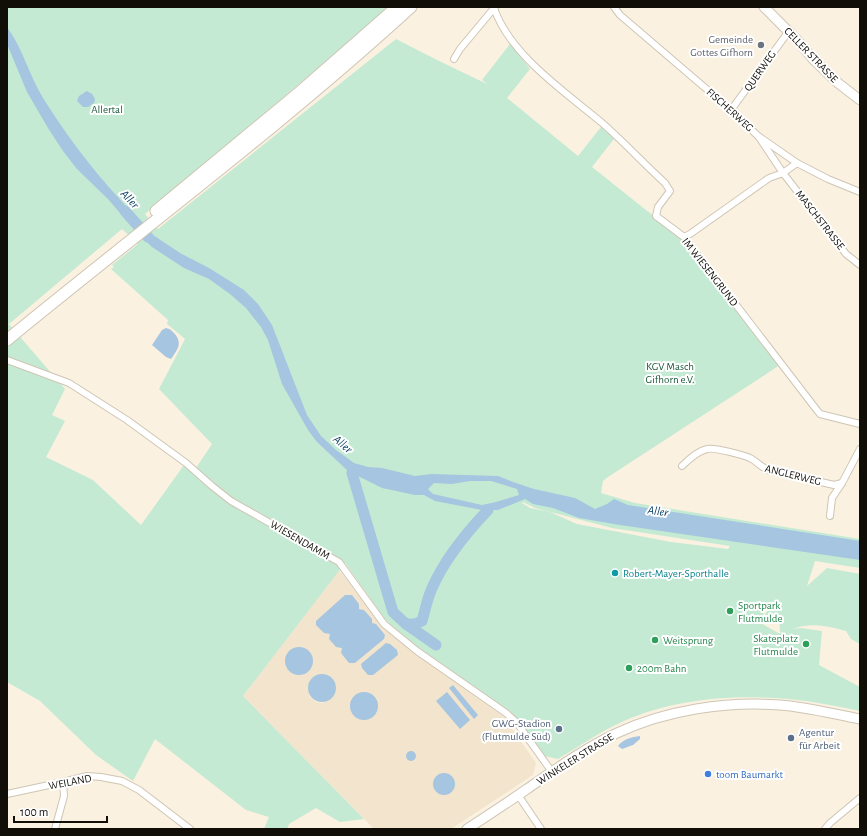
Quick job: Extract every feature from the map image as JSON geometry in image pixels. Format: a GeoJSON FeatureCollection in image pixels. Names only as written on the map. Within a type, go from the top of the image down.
{"type":"FeatureCollection","features":[{"type":"Feature","properties":{"kind":"highway"},"geometry":{"type":"LineString","coordinates":[[152,220],[397,7]]}},
{"type":"Feature","properties":{"kind":"highway"},"geometry":{"type":"LineString","coordinates":[[7,333],[250,145],[301,103],[411,7]]}},
{"type":"Feature","properties":{"kind":"highway"},"geometry":{"type":"LineString","coordinates":[[7,340],[131,236]]}},
{"type":"Feature","properties":{"kind":"street","name":"FISCHERWEG"},"geometry":{"type":"LineString","coordinates":[[614,7],[620,15],[731,110],[758,136],[797,163],[828,179],[860,192]]}},
{"type":"Feature","properties":{"kind":"street","name":"CELLER STRASSE"},"geometry":{"type":"LineString","coordinates":[[764,7],[789,31],[813,59],[838,83],[860,100]]}},
{"type":"Feature","properties":{"kind":"street"},"geometry":{"type":"LineString","coordinates":[[454,59],[460,49],[495,8]]}},
{"type":"Feature","properties":{"kind":"street","name":"IM WIESENGRUND"},"geometry":{"type":"LineString","coordinates":[[495,8],[497,16],[506,32],[535,67],[602,124],[664,183],[670,192],[658,207],[656,216],[684,237],[820,414],[860,424]]}},
{"type":"Feature","properties":{"kind":"street","name":"QUERWEG"},"geometry":{"type":"LineString","coordinates":[[731,110],[789,31]]}},
{"type":"Feature","properties":{"kind":"street","name":"MASCHSTRASSE"},"geometry":{"type":"LineString","coordinates":[[758,136],[782,173],[846,254],[860,265]]}},
{"type":"Feature","properties":{"kind":"street"},"geometry":{"type":"LineString","coordinates":[[684,237],[769,178],[782,173],[797,163]]}},
{"type":"Feature","properties":{"kind":"street","name":"WIESENDAMM"},"geometry":{"type":"LineString","coordinates":[[7,360],[69,383],[128,420],[180,458],[231,501],[339,562],[384,624],[417,651],[506,713],[517,723],[552,772]]}},
{"type":"Feature","properties":{"kind":"street"},"geometry":{"type":"LineString","coordinates":[[830,516],[832,498],[842,483],[860,448]]}},
{"type":"Feature","properties":{"kind":"street","name":"ANGLERWEG"},"geometry":{"type":"LineString","coordinates":[[682,466],[690,458],[705,450],[712,449],[751,459],[768,470],[834,485],[842,483]]}},
{"type":"Feature","properties":{"kind":"street","name":"WINKELER STRASSE"},"geometry":{"type":"LineString","coordinates":[[467,829],[590,748],[618,733],[653,720],[692,710],[743,705],[780,705],[860,719]]}},
{"type":"Feature","properties":{"kind":"street","name":"WEILAND"},"geometry":{"type":"LineString","coordinates":[[7,794],[87,776],[122,781],[139,790],[190,829]]}},
{"type":"Feature","properties":{"kind":"street"},"geometry":{"type":"LineString","coordinates":[[55,829],[64,796],[63,782]]}},
{"type":"Feature","properties":{"kind":"street"},"geometry":{"type":"LineString","coordinates":[[518,796],[541,829]]}},
{"type":"Feature","properties":{"kind":"street"},"geometry":{"type":"LineString","coordinates":[[825,829],[860,798]]}},
{"type":"Feature","properties":{"kind":"shaded area"},"geometry":{"type":"Polygon","coordinates":[[[339,570],[384,629],[416,654],[504,717],[536,763],[533,775],[451,829],[374,829],[243,696],[339,570]],[[359,609],[330,634],[329,639],[342,648],[349,662],[355,663],[384,639],[372,623],[372,619],[364,610],[359,609]],[[332,678],[309,696],[316,702],[323,703],[336,690],[336,684],[332,678]]]}},
{"type":"Feature","properties":{"kind":"green space"},"geometry":{"type":"Polygon","coordinates":[[[7,7],[390,7],[145,214],[158,229],[396,39],[487,84],[482,80],[510,44],[530,69],[507,98],[578,156],[601,127],[614,139],[592,167],[685,239],[780,365],[608,477],[603,481],[601,493],[635,503],[860,539],[860,568],[815,561],[807,586],[827,568],[860,574],[860,644],[851,639],[846,631],[833,628],[813,625],[793,629],[801,628],[822,631],[819,665],[860,687],[860,711],[806,701],[747,697],[683,703],[643,714],[615,725],[558,759],[544,756],[510,711],[418,650],[385,619],[345,563],[243,696],[364,819],[340,822],[316,808],[289,824],[287,829],[264,829],[269,817],[246,810],[155,739],[133,781],[96,755],[40,701],[7,682],[7,7]],[[122,229],[9,324],[65,389],[52,415],[65,421],[46,457],[93,480],[141,525],[184,465],[196,468],[212,444],[159,389],[185,339],[167,324],[168,320],[111,269],[114,267],[112,265],[138,244],[122,229]],[[523,502],[522,503],[530,508],[550,512],[577,524],[671,542],[728,549],[730,546],[612,528],[535,508],[523,502]],[[769,604],[759,622],[778,633],[782,633],[780,632],[779,614],[773,614],[767,623],[763,617],[771,606],[769,604]]]}},
{"type":"Feature","properties":{"kind":"water"},"geometry":{"type":"Polygon","coordinates":[[[7,27],[13,35],[38,89],[60,125],[97,174],[138,220],[131,226],[108,199],[77,169],[48,128],[27,92],[7,44],[7,27]]]}},
{"type":"Feature","properties":{"kind":"water"},"geometry":{"type":"Polygon","coordinates":[[[87,91],[92,94],[95,99],[94,103],[88,107],[83,107],[77,101],[79,96],[87,91]]]}},
{"type":"Feature","properties":{"kind":"water"},"geometry":{"type":"Polygon","coordinates":[[[150,233],[180,253],[209,268],[244,290],[258,304],[272,325],[307,415],[321,436],[336,450],[354,463],[415,476],[432,474],[498,476],[534,489],[575,498],[595,509],[614,499],[628,505],[860,541],[860,560],[579,518],[553,508],[533,504],[525,499],[498,510],[482,510],[435,501],[424,495],[415,495],[382,488],[348,471],[317,442],[308,430],[282,384],[268,340],[261,327],[246,308],[209,279],[184,268],[152,247],[143,238],[150,233]],[[470,481],[452,484],[434,483],[428,489],[433,494],[482,505],[519,495],[517,489],[491,481],[470,481]]]}},
{"type":"Feature","properties":{"kind":"water"},"geometry":{"type":"Polygon","coordinates":[[[166,328],[174,333],[179,343],[171,359],[166,357],[152,345],[162,330],[166,328]]]}},
{"type":"Feature","properties":{"kind":"water"},"geometry":{"type":"Polygon","coordinates":[[[345,595],[352,595],[359,604],[359,609],[364,610],[372,619],[372,623],[376,624],[385,635],[384,639],[355,663],[349,663],[341,653],[342,648],[336,647],[329,639],[330,634],[324,633],[316,625],[316,621],[345,595]]]}},
{"type":"Feature","properties":{"kind":"water"},"geometry":{"type":"Polygon","coordinates":[[[386,643],[390,644],[397,650],[398,655],[373,675],[368,675],[362,668],[361,664],[386,643]]]}},
{"type":"Feature","properties":{"kind":"water"},"geometry":{"type":"Polygon","coordinates":[[[299,647],[305,648],[309,651],[312,655],[312,667],[309,671],[305,674],[299,675],[293,674],[289,671],[286,667],[285,661],[286,655],[289,651],[293,648],[299,647]]]}},
{"type":"Feature","properties":{"kind":"water"},"geometry":{"type":"Polygon","coordinates":[[[322,674],[328,675],[332,678],[335,682],[335,694],[332,698],[328,701],[322,702],[316,701],[312,698],[309,694],[308,688],[309,682],[312,678],[316,675],[322,674]]]}},
{"type":"Feature","properties":{"kind":"water"},"geometry":{"type":"Polygon","coordinates":[[[453,685],[478,715],[474,719],[449,688],[453,685]]]}},
{"type":"Feature","properties":{"kind":"water"},"geometry":{"type":"Polygon","coordinates":[[[364,692],[370,693],[374,696],[377,700],[377,712],[374,716],[370,719],[364,720],[358,719],[354,716],[351,712],[350,706],[351,700],[354,696],[358,693],[364,692]]]}},
{"type":"Feature","properties":{"kind":"water"},"geometry":{"type":"Polygon","coordinates":[[[447,692],[470,720],[460,729],[436,701],[447,692]]]}},
{"type":"Feature","properties":{"kind":"water"},"geometry":{"type":"Polygon","coordinates":[[[640,736],[640,739],[633,745],[622,749],[618,746],[625,740],[640,736]]]}},
{"type":"Feature","properties":{"kind":"water"},"geometry":{"type":"Polygon","coordinates":[[[409,751],[413,751],[415,752],[415,760],[409,761],[406,758],[406,754],[409,751]]]}},
{"type":"Feature","properties":{"kind":"water"},"geometry":{"type":"Polygon","coordinates":[[[444,773],[452,776],[455,784],[452,792],[444,795],[436,792],[433,784],[436,776],[444,773]]]}},
{"type":"Feature","properties":{"kind":"waterway","name":"Aller"},"geometry":{"type":"LineString","coordinates":[[125,211],[148,237]]}},
{"type":"Feature","properties":{"kind":"waterway"},"geometry":{"type":"LineString","coordinates":[[352,473],[393,612],[406,624],[436,645]]}},
{"type":"Feature","properties":{"kind":"waterway"},"geometry":{"type":"LineString","coordinates":[[406,624],[415,624],[422,621],[430,592],[437,577],[464,537],[488,510]]}},
{"type":"Feature","properties":{"kind":"place","name":"Gemeinde Gottes Gifhorn"},"geometry":{"type":"Point","coordinates":[761,45]}},
{"type":"Feature","properties":{"kind":"place","name":"Robert-Mayer-Sporthalle"},"geometry":{"type":"Point","coordinates":[615,573]}},
{"type":"Feature","properties":{"kind":"place","name":"Sportpark Flutmulde"},"geometry":{"type":"Point","coordinates":[730,611]}},
{"type":"Feature","properties":{"kind":"place","name":"Weitsprung"},"geometry":{"type":"Point","coordinates":[655,640]}},
{"type":"Feature","properties":{"kind":"place","name":"Skateplatz Flutmulde"},"geometry":{"type":"Point","coordinates":[806,644]}},
{"type":"Feature","properties":{"kind":"place","name":"200m Bahn"},"geometry":{"type":"Point","coordinates":[629,668]}},
{"type":"Feature","properties":{"kind":"place","name":"GWG-Stadion (Flutmulde Süd)"},"geometry":{"type":"Point","coordinates":[559,729]}},
{"type":"Feature","properties":{"kind":"place","name":"Agentur für Arbeit"},"geometry":{"type":"Point","coordinates":[791,738]}},
{"type":"Feature","properties":{"kind":"place","name":"toom Baumarkt"},"geometry":{"type":"Point","coordinates":[708,774]}},
{"type":"Feature","properties":{"kind":"park label","name":"Allertal"},"geometry":{"type":"Point","coordinates":[107,109]}},
{"type":"Feature","properties":{"kind":"park label","name":"KGV Masch Gifhorn e.V."},"geometry":{"type":"Point","coordinates":[670,372]}}]}
